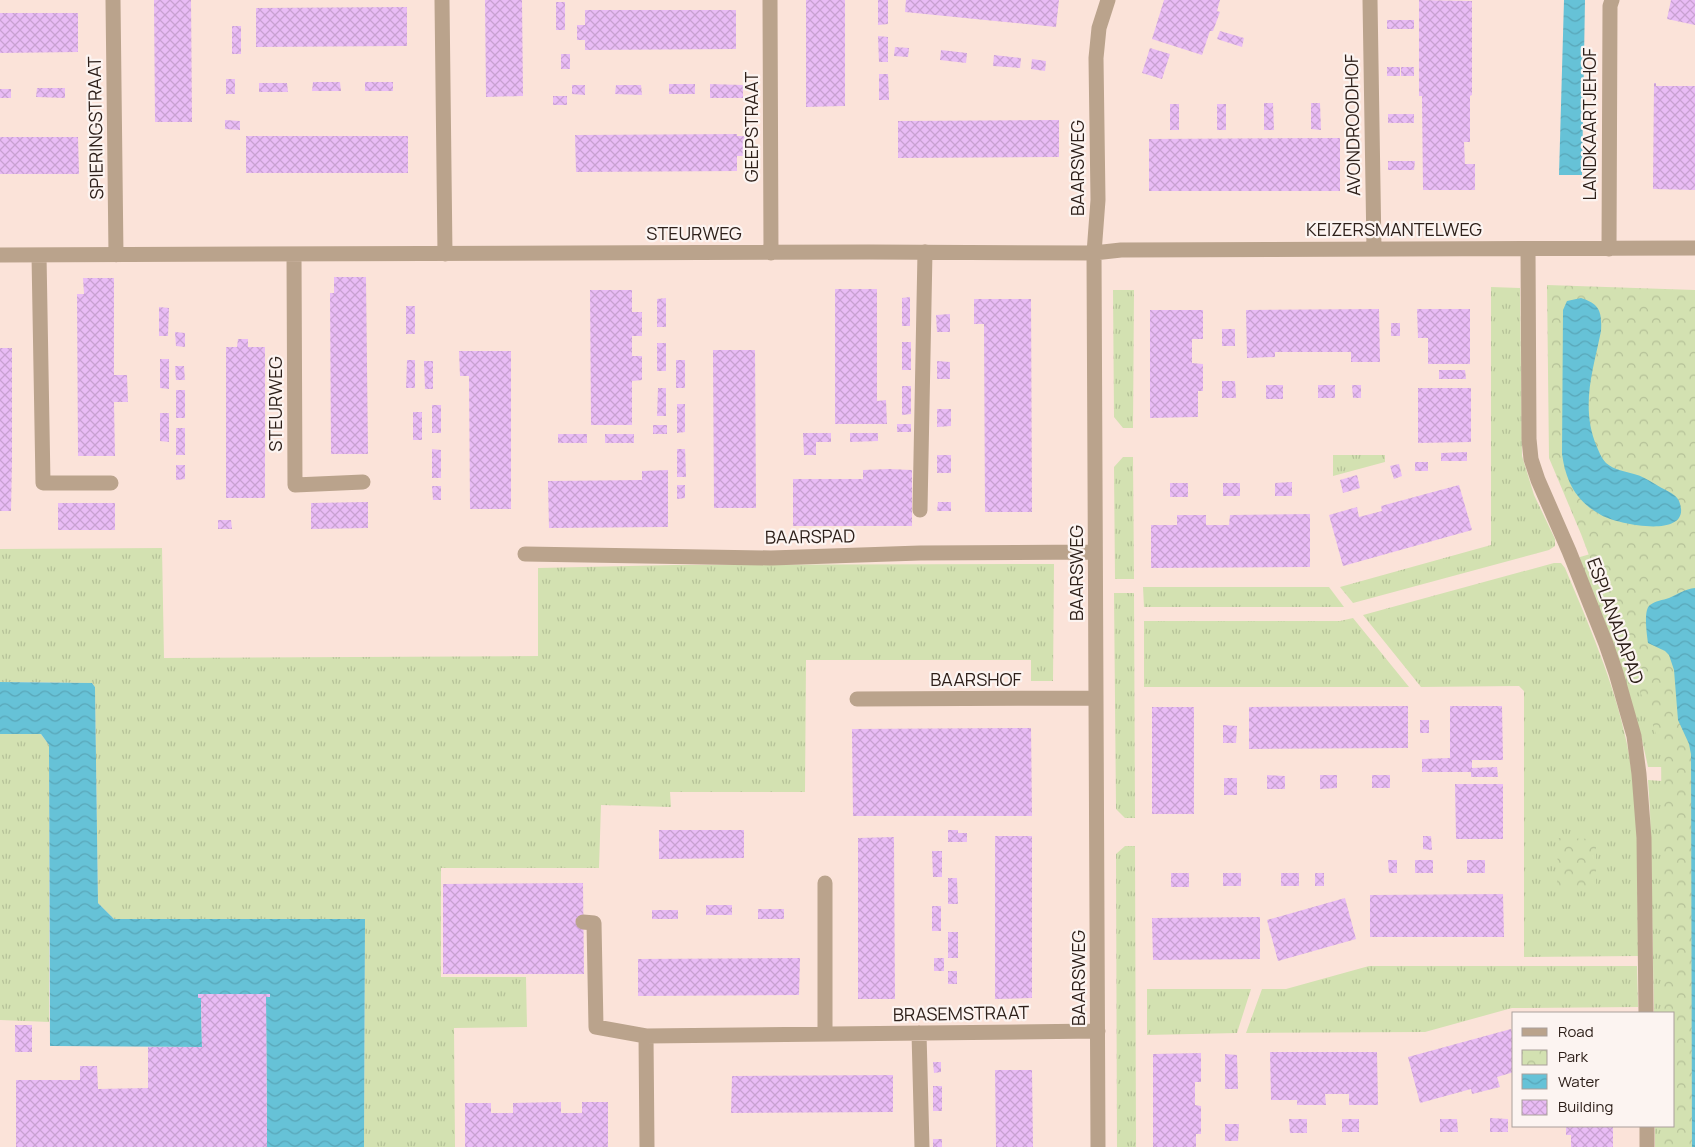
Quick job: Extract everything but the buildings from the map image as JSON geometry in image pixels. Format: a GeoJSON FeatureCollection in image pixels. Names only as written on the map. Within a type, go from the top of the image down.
{"type":"FeatureCollection","features":[{"type":"Feature","properties":{"kind":"street","name":"SPIERINGSTRAAT"},"geometry":{"type":"LineString","coordinates":[[113,0],[116,255]]}},
{"type":"Feature","properties":{"kind":"street"},"geometry":{"type":"LineString","coordinates":[[442,0],[445,254]]}},
{"type":"Feature","properties":{"kind":"street","name":"GEEPSTRAAT"},"geometry":{"type":"LineString","coordinates":[[770,0],[771,253]]}},
{"type":"Feature","properties":{"kind":"street","name":"BAARSWEG"},"geometry":{"type":"LineString","coordinates":[[1098,1147],[1094,254],[1098,200],[1096,58],[1099,28],[1108,0]]}},
{"type":"Feature","properties":{"kind":"street","name":"AVONDROODHOF"},"geometry":{"type":"LineString","coordinates":[[1370,0],[1374,249]]}},
{"type":"Feature","properties":{"kind":"street","name":"LANDKAARTJEHOF"},"geometry":{"type":"LineString","coordinates":[[1608,248],[1610,6],[1612,0]]}},
{"type":"Feature","properties":{"kind":"street","name":"ESPLANADAPAD"},"geometry":{"type":"LineString","coordinates":[[1528,248],[1529,439],[1531,459],[1606,644],[1634,736],[1644,838],[1646,1012]]}},
{"type":"Feature","properties":{"kind":"street","name":"KEIZERSMANTELWEG"},"geometry":{"type":"LineString","coordinates":[[1094,254],[1121,250],[1695,248]]}},
{"type":"Feature","properties":{"kind":"street"},"geometry":{"type":"LineString","coordinates":[[920,510],[925,252]]}},
{"type":"Feature","properties":{"kind":"street","name":"STEURWEG"},"geometry":{"type":"LineString","coordinates":[[0,255],[925,252],[1094,254]]}},
{"type":"Feature","properties":{"kind":"street","name":"STEURWEG"},"geometry":{"type":"LineString","coordinates":[[294,254],[295,485],[363,482]]}},
{"type":"Feature","properties":{"kind":"street"},"geometry":{"type":"LineString","coordinates":[[39,255],[43,483],[111,483]]}},
{"type":"Feature","properties":{"kind":"street","name":"BAARSPAD"},"geometry":{"type":"LineString","coordinates":[[525,554],[771,558],[920,553],[1096,552]]}},
{"type":"Feature","properties":{"kind":"street","name":"BAARSHOF"},"geometry":{"type":"LineString","coordinates":[[856,699],[1096,698]]}},
{"type":"Feature","properties":{"kind":"street"},"geometry":{"type":"LineString","coordinates":[[824,1034],[825,883]]}},
{"type":"Feature","properties":{"kind":"street","name":"BRASEMSTRAAT"},"geometry":{"type":"LineString","coordinates":[[583,922],[594,923],[596,1027],[646,1036],[1098,1031]]}},
{"type":"Feature","properties":{"kind":"street"},"geometry":{"type":"LineString","coordinates":[[919,1033],[922,1147]]}},
{"type":"Feature","properties":{"kind":"street"},"geometry":{"type":"LineString","coordinates":[[646,1036],[647,1147]]}},
{"type":"Feature","properties":{"kind":"street"},"geometry":{"type":"LineString","coordinates":[[1647,1127],[1647,1147]]}},
{"type":"Feature","properties":{"kind":"green space"},"geometry":{"type":"Polygon","coordinates":[[[1547,285],[1695,290],[1695,1147],[1664,1147],[1664,1127],[1675,1127],[1675,1012],[1663,1012],[1661,747],[1581,534],[1549,458],[1547,285]]]}},
{"type":"Feature","properties":{"kind":"green space"},"geometry":{"type":"Polygon","coordinates":[[[1491,287],[1520,288],[1522,456],[1534,495],[1555,539],[1555,546],[1549,550],[1353,603],[1340,587],[1491,545],[1491,287]]]}},
{"type":"Feature","properties":{"kind":"green space"},"geometry":{"type":"Polygon","coordinates":[[[1113,290],[1134,290],[1133,428],[1123,428],[1114,417],[1113,290]]]}},
{"type":"Feature","properties":{"kind":"green space"},"geometry":{"type":"Polygon","coordinates":[[[1333,455],[1385,455],[1385,462],[1333,476],[1333,455]]]}},
{"type":"Feature","properties":{"kind":"green space"},"geometry":{"type":"Polygon","coordinates":[[[1123,457],[1133,457],[1134,579],[1115,579],[1114,467],[1123,457]]]}},
{"type":"Feature","properties":{"kind":"green space"},"geometry":{"type":"Polygon","coordinates":[[[162,548],[164,658],[538,656],[538,568],[674,565],[1054,564],[1053,681],[1031,681],[1031,660],[806,660],[805,792],[670,792],[671,807],[601,805],[599,868],[441,868],[441,977],[526,977],[527,1027],[454,1028],[455,1147],[364,1147],[365,919],[114,919],[98,903],[95,687],[92,683],[0,682],[0,549],[162,548]]]}},
{"type":"Feature","properties":{"kind":"green space"},"geometry":{"type":"Polygon","coordinates":[[[1604,550],[1691,767],[1648,767],[1627,688],[1578,560],[1580,557],[1604,550]]]}},
{"type":"Feature","properties":{"kind":"green space"},"geometry":{"type":"Polygon","coordinates":[[[1554,563],[1561,563],[1565,568],[1592,632],[1615,698],[1627,744],[1636,823],[1638,956],[1524,957],[1524,691],[1519,686],[1421,687],[1363,615],[1554,563]]]}},
{"type":"Feature","properties":{"kind":"green space"},"geometry":{"type":"Polygon","coordinates":[[[1143,587],[1329,587],[1344,607],[1144,607],[1143,587]]]}},
{"type":"Feature","properties":{"kind":"green space"},"geometry":{"type":"Polygon","coordinates":[[[1114,593],[1134,593],[1135,818],[1125,818],[1116,809],[1114,593]]]}},
{"type":"Feature","properties":{"kind":"green space"},"geometry":{"type":"Polygon","coordinates":[[[1353,618],[1409,687],[1144,687],[1144,621],[1340,621],[1353,618]]]}},
{"type":"Feature","properties":{"kind":"green space"},"geometry":{"type":"Polygon","coordinates":[[[0,734],[41,734],[49,745],[49,1022],[0,1020],[0,734]]]}},
{"type":"Feature","properties":{"kind":"green space"},"geometry":{"type":"Polygon","coordinates":[[[1648,780],[1691,783],[1692,1147],[1655,1147],[1655,1127],[1675,1127],[1675,1012],[1654,1012],[1648,780]]]}},
{"type":"Feature","properties":{"kind":"green space"},"geometry":{"type":"Polygon","coordinates":[[[1558,838],[1596,839],[1596,889],[1557,888],[1558,838]]]}},
{"type":"Feature","properties":{"kind":"green space"},"geometry":{"type":"Polygon","coordinates":[[[1125,846],[1135,846],[1136,1147],[1117,1147],[1116,854],[1125,846]]]}},
{"type":"Feature","properties":{"kind":"green space"},"geometry":{"type":"Polygon","coordinates":[[[1369,966],[1637,966],[1638,1007],[1512,1008],[1425,1032],[1246,1033],[1262,989],[1286,989],[1369,966]]]}},
{"type":"Feature","properties":{"kind":"green space"},"geometry":{"type":"Polygon","coordinates":[[[1147,989],[1251,989],[1237,1033],[1147,1035],[1147,989]]]}},
{"type":"Feature","properties":{"kind":"water"},"geometry":{"type":"Polygon","coordinates":[[[1564,0],[1585,0],[1582,175],[1559,175],[1564,0]]]}},
{"type":"Feature","properties":{"kind":"water"},"geometry":{"type":"Polygon","coordinates":[[[1581,298],[1596,306],[1601,319],[1601,331],[1592,375],[1589,403],[1589,418],[1598,449],[1603,460],[1609,465],[1642,477],[1675,496],[1679,501],[1681,513],[1676,521],[1665,525],[1652,526],[1636,525],[1609,519],[1585,504],[1574,490],[1566,473],[1562,454],[1563,310],[1567,301],[1581,298]]]}},
{"type":"Feature","properties":{"kind":"water"},"geometry":{"type":"Polygon","coordinates":[[[1695,588],[1695,1147],[1692,1147],[1691,754],[1689,744],[1678,720],[1674,670],[1669,655],[1648,643],[1646,617],[1650,605],[1695,588]]]}},
{"type":"Feature","properties":{"kind":"water"},"geometry":{"type":"Polygon","coordinates":[[[0,682],[92,683],[95,687],[98,903],[114,919],[365,919],[364,1147],[267,1147],[266,997],[270,997],[270,995],[198,994],[198,997],[201,998],[202,1047],[50,1046],[49,745],[41,734],[0,734],[0,682]]]}}]}
